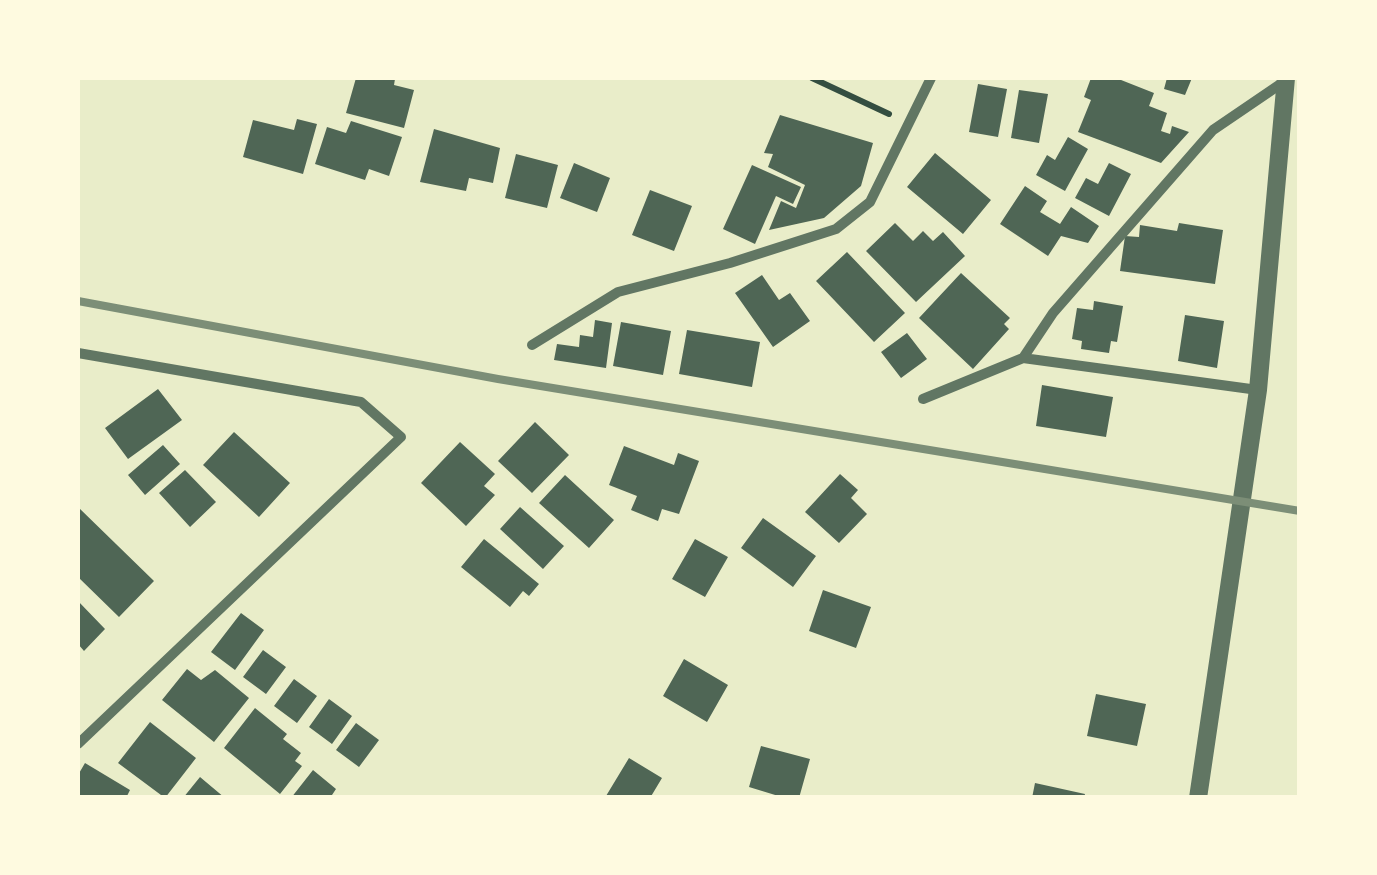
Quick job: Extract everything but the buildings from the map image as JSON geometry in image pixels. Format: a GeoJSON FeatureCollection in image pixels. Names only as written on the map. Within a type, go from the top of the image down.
{"type":"FeatureCollection","features":[{"type":"Feature","properties":{"kind":"street"},"geometry":{"type":"LineString","coordinates":[[532,344],[618,292],[730,264],[836,229],[870,202],[932,78]]}},
{"type":"Feature","properties":{"kind":"street"},"geometry":{"type":"LineString","coordinates":[[1023,358],[1053,313],[1213,130],[1286,79]]}},
{"type":"Feature","properties":{"kind":"street"},"geometry":{"type":"LineString","coordinates":[[1198,798],[1258,390],[1286,79]]}},
{"type":"Feature","properties":{"kind":"street"},"geometry":{"type":"LineString","coordinates":[[78,353],[361,402],[401,437],[78,744]]}},
{"type":"Feature","properties":{"kind":"street"},"geometry":{"type":"LineString","coordinates":[[923,399],[1023,358],[1258,390]]}},
{"type":"Feature","properties":{"kind":"path"},"geometry":{"type":"LineString","coordinates":[[812,78],[908,123]]}},
{"type":"Feature","properties":{"kind":"railway"},"geometry":{"type":"LineString","coordinates":[[78,301],[498,379],[1300,511]]}}]}
